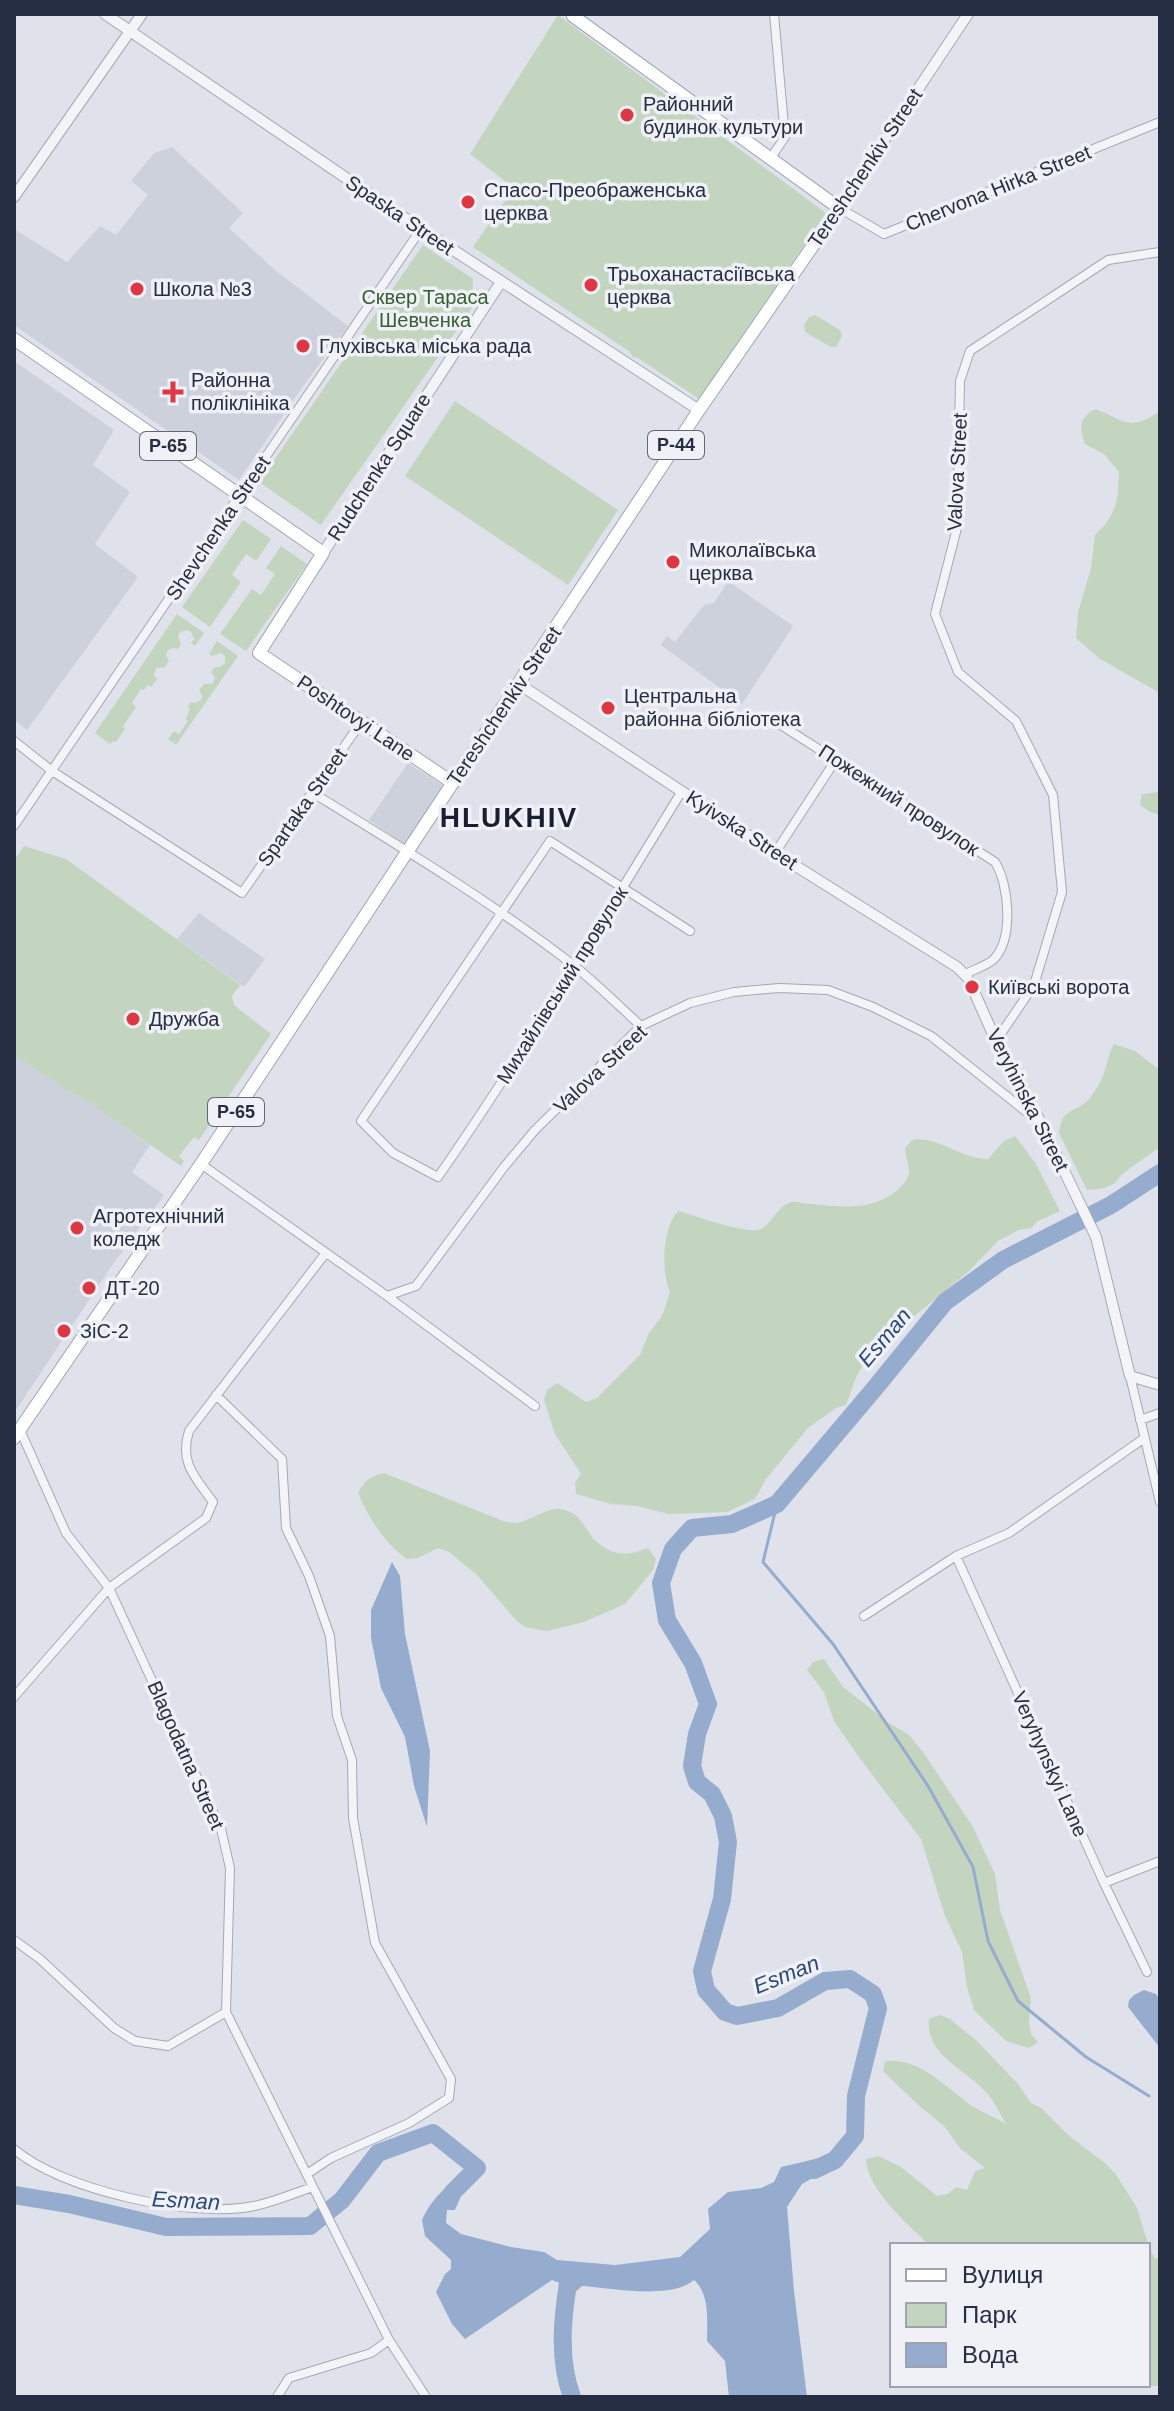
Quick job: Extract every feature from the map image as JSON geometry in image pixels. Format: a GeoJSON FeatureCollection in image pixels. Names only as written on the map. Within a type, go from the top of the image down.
{"type":"FeatureCollection","features":[{"type":"Feature","properties":{"kind":"main road"},"geometry":{"type":"LineString","coordinates":[[573,15],[839,208]]}},
{"type":"Feature","properties":{"kind":"main road","name":"Tereshchenkiv Street"},"geometry":{"type":"LineString","coordinates":[[17,1434],[201,1164],[699,410],[839,208]]}},
{"type":"Feature","properties":{"kind":"main road","name":"Р-65"},"geometry":{"type":"LineString","coordinates":[[14,339],[323,553]]}},
{"type":"Feature","properties":{"kind":"main road","name":"Rudchenka Square"},"geometry":{"type":"LineString","coordinates":[[259,653],[323,553]]}},
{"type":"Feature","properties":{"kind":"main road","name":"Poshtovyi Lane"},"geometry":{"type":"LineString","coordinates":[[259,653],[453,783]]}},
{"type":"Feature","properties":{"kind":"street","name":"Spaska Street"},"geometry":{"type":"LineString","coordinates":[[105,14],[421,229],[699,410]]}},
{"type":"Feature","properties":{"kind":"street"},"geometry":{"type":"LineString","coordinates":[[14,197],[142,14]]}},
{"type":"Feature","properties":{"kind":"street"},"geometry":{"type":"LineString","coordinates":[[770,159],[785,137],[774,14]]}},
{"type":"Feature","properties":{"kind":"street","name":"Tereshchenkiv Street"},"geometry":{"type":"LineString","coordinates":[[839,208],[968,14]]}},
{"type":"Feature","properties":{"kind":"street","name":"Chervona Hirka Street"},"geometry":{"type":"LineString","coordinates":[[839,208],[884,234],[1160,122]]}},
{"type":"Feature","properties":{"kind":"street","name":"Shevchenka Street"},"geometry":{"type":"LineString","coordinates":[[14,826],[421,229]]}},
{"type":"Feature","properties":{"kind":"street","name":"Valova Street"},"geometry":{"type":"LineString","coordinates":[[996,1041],[1034,985],[1062,892],[1053,795],[1016,721],[958,672],[935,614],[957,528],[960,381],[970,351],[1108,260],[1160,252]]}},
{"type":"Feature","properties":{"kind":"street","name":"Rudchenka Square"},"geometry":{"type":"LineString","coordinates":[[323,553],[501,282]]}},
{"type":"Feature","properties":{"kind":"street","name":"Kyivska Street"},"geometry":{"type":"LineString","coordinates":[[519,684],[966,976]]}},
{"type":"Feature","properties":{"kind":"street","name":"Пожежний провулок"},"geometry":{"type":"LineString","coordinates":[[770,718],[995,862],[1002,873],[1008,927],[1001,949],[992,961],[966,976]]}},
{"type":"Feature","properties":{"kind":"street","name":"Spartaka Street"},"geometry":{"type":"LineString","coordinates":[[52,771],[242,893],[362,721]]}},
{"type":"Feature","properties":{"kind":"street"},"geometry":{"type":"LineString","coordinates":[[14,741],[52,771]]}},
{"type":"Feature","properties":{"kind":"street"},"geometry":{"type":"LineString","coordinates":[[775,853],[835,761]]}},
{"type":"Feature","properties":{"kind":"street","name":"Михайлівський провулок"},"geometry":{"type":"LineString","coordinates":[[500,913],[361,1121],[393,1153],[438,1177],[488,1103],[682,791]]}},
{"type":"Feature","properties":{"kind":"street"},"geometry":{"type":"LineString","coordinates":[[313,793],[409,851],[500,913],[574,966],[641,1026]]}},
{"type":"Feature","properties":{"kind":"street"},"geometry":{"type":"LineString","coordinates":[[500,913],[550,841],[690,931]]}},
{"type":"Feature","properties":{"kind":"street","name":"Valova Street"},"geometry":{"type":"LineString","coordinates":[[387,1296],[416,1286],[535,1130],[641,1026],[690,1003],[734,992],[779,988],[828,990],[873,1007],[931,1036],[1042,1125]]}},
{"type":"Feature","properties":{"kind":"street","name":"Veryhinska Street"},"geometry":{"type":"LineString","coordinates":[[976,996],[1096,1237],[1130,1376]]}},
{"type":"Feature","properties":{"kind":"street"},"geometry":{"type":"LineString","coordinates":[[201,1164],[535,1406]]}},
{"type":"Feature","properties":{"kind":"street"},"geometry":{"type":"LineString","coordinates":[[14,1697],[109,1588],[206,1518],[213,1502],[187,1465],[184,1447],[189,1431],[325,1254]]}},
{"type":"Feature","properties":{"kind":"street"},"geometry":{"type":"LineString","coordinates":[[1160,1385],[1130,1376],[1160,1502]]}},
{"type":"Feature","properties":{"kind":"street"},"geometry":{"type":"LineString","coordinates":[[216,1395],[282,1459],[286,1528],[309,1576],[330,1636],[337,1716],[352,1760],[353,1818],[375,1943],[451,2079],[449,2098],[409,2123],[331,2158],[307,2174]]}},
{"type":"Feature","properties":{"kind":"street"},"geometry":{"type":"LineString","coordinates":[[1140,1420],[1160,1413]]}},
{"type":"Feature","properties":{"kind":"street","name":"Blagodatna Street"},"geometry":{"type":"LineString","coordinates":[[17,1434],[66,1533],[109,1588],[221,1829],[230,1868],[226,2012],[389,2340],[426,2397]]}},
{"type":"Feature","properties":{"kind":"street"},"geometry":{"type":"LineString","coordinates":[[864,1616],[956,1556],[1009,1533],[1143,1439]]}},
{"type":"Feature","properties":{"kind":"street","name":"Veryhynskyi Lane"},"geometry":{"type":"LineString","coordinates":[[956,1556],[1147,1972]]}},
{"type":"Feature","properties":{"kind":"street"},"geometry":{"type":"LineString","coordinates":[[1104,1883],[1160,1861]]}},
{"type":"Feature","properties":{"kind":"street"},"geometry":{"type":"LineString","coordinates":[[14,1940],[40,1959],[114,2028],[135,2041],[168,2046],[226,2012]]}},
{"type":"Feature","properties":{"kind":"street"},"geometry":{"type":"LineString","coordinates":[[14,2149],[27,2161],[76,2184],[191,2208],[253,2206],[313,2187]]}},
{"type":"Feature","properties":{"kind":"street"},"geometry":{"type":"LineString","coordinates":[[277,2397],[289,2378],[371,2353],[389,2340]]}},
{"type":"Feature","properties":{"kind":"shaded area"},"geometry":{"type":"Polygon","coordinates":[[[172,147],[243,213],[229,228],[275,270],[348,326],[239,480],[14,325],[14,229],[67,262],[100,226],[116,235],[148,195],[131,181],[154,153],[172,147]]]}},
{"type":"Feature","properties":{"kind":"shaded area"},"geometry":{"type":"Polygon","coordinates":[[[14,361],[114,430],[93,465],[130,492],[95,544],[138,577],[27,730],[14,720],[14,361]]]}},
{"type":"Feature","properties":{"kind":"shaded area"},"geometry":{"type":"Polygon","coordinates":[[[728,581],[793,626],[742,704],[661,645],[667,636],[675,642],[704,605],[714,603],[728,581]]]}},
{"type":"Feature","properties":{"kind":"shaded area"},"geometry":{"type":"Polygon","coordinates":[[[408,763],[444,786],[404,844],[369,820],[408,763]]]}},
{"type":"Feature","properties":{"kind":"shaded area"},"geometry":{"type":"Polygon","coordinates":[[[199,913],[265,959],[244,987],[177,939],[199,913]]]}},
{"type":"Feature","properties":{"kind":"shaded area","name":"Агротехнічний коледж"},"geometry":{"type":"Polygon","coordinates":[[[14,1055],[76,1096],[78,1094],[150,1145],[132,1172],[164,1195],[111,1267],[14,1413],[14,1055]]]}},
{"type":"Feature","properties":{"kind":"green space"},"geometry":{"type":"Polygon","coordinates":[[[558,15],[826,213],[699,399],[473,247],[514,188],[470,154],[558,15]]]}},
{"type":"Feature","properties":{"kind":"green space","name":"Сквер Тараса Шевченка"},"geometry":{"type":"Polygon","coordinates":[[[423,245],[473,279],[472,308],[321,525],[259,482],[423,245]]]}},
{"type":"Feature","properties":{"kind":"green space"},"geometry":{"type":"Polygon","coordinates":[[[815,315],[840,330],[842,336],[836,347],[805,332],[804,325],[809,317],[815,315]]]}},
{"type":"Feature","properties":{"kind":"green space"},"geometry":{"type":"Polygon","coordinates":[[[455,401],[618,510],[568,585],[405,476],[455,401]]]}},
{"type":"Feature","properties":{"kind":"green space"},"geometry":{"type":"Polygon","coordinates":[[[1095,409],[1133,423],[1160,411],[1160,693],[1100,659],[1076,638],[1078,613],[1091,568],[1095,535],[1112,514],[1118,492],[1119,472],[1104,454],[1085,444],[1083,438],[1083,420],[1095,409]]]}},
{"type":"Feature","properties":{"kind":"green space"},"geometry":{"type":"Polygon","coordinates":[[[243,520],[271,539],[256,561],[246,554],[232,575],[241,582],[210,627],[182,607],[243,520]]]}},
{"type":"Feature","properties":{"kind":"green space"},"geometry":{"type":"Polygon","coordinates":[[[281,546],[307,564],[246,651],[220,634],[252,589],[261,595],[275,574],[266,568],[281,546]]]}},
{"type":"Feature","properties":{"kind":"green space"},"geometry":{"type":"Polygon","coordinates":[[[177,614],[204,633],[195,646],[191,643],[194,639],[191,632],[180,632],[178,649],[168,650],[166,655],[169,661],[165,667],[156,668],[154,675],[157,679],[151,687],[148,685],[141,689],[132,703],[136,707],[123,726],[125,729],[116,742],[110,744],[95,733],[177,614]]]}},
{"type":"Feature","properties":{"kind":"green space"},"geometry":{"type":"Polygon","coordinates":[[[217,641],[238,656],[176,745],[168,739],[174,731],[179,734],[188,721],[188,706],[201,700],[199,690],[204,684],[212,684],[215,678],[211,672],[225,663],[225,656],[221,653],[209,654],[217,641]]]}},
{"type":"Feature","properties":{"kind":"green space"},"geometry":{"type":"Polygon","coordinates":[[[1160,792],[1160,815],[1140,805],[1142,794],[1160,792]]]}},
{"type":"Feature","properties":{"kind":"green space","name":"Дружба"},"geometry":{"type":"Polygon","coordinates":[[[24,846],[66,859],[240,985],[232,996],[234,1005],[271,1034],[199,1140],[194,1137],[179,1156],[184,1161],[181,1166],[14,1055],[14,860],[24,846]]]}},
{"type":"Feature","properties":{"kind":"green space"},"geometry":{"type":"Polygon","coordinates":[[[1114,1044],[1135,1051],[1160,1070],[1160,1147],[1122,1174],[1115,1183],[1105,1188],[1087,1190],[1059,1133],[1060,1125],[1065,1115],[1087,1101],[1096,1090],[1114,1044]]]}},
{"type":"Feature","properties":{"kind":"green space"},"geometry":{"type":"Polygon","coordinates":[[[1015,1136],[1036,1164],[1060,1211],[1038,1221],[1031,1228],[1019,1230],[998,1241],[968,1272],[901,1327],[887,1344],[868,1357],[857,1375],[846,1405],[836,1408],[808,1428],[766,1479],[755,1499],[727,1512],[669,1514],[637,1506],[611,1504],[576,1494],[575,1483],[581,1474],[555,1434],[544,1400],[547,1390],[557,1383],[586,1402],[597,1398],[640,1355],[649,1333],[662,1316],[670,1292],[665,1273],[666,1239],[678,1211],[733,1227],[761,1229],[788,1203],[855,1206],[885,1198],[900,1188],[907,1178],[909,1169],[905,1148],[912,1140],[932,1141],[988,1159],[1004,1141],[1015,1136]]]}},
{"type":"Feature","properties":{"kind":"green space"},"geometry":{"type":"Polygon","coordinates":[[[384,1473],[503,1521],[522,1522],[554,1509],[568,1511],[580,1519],[599,1544],[612,1551],[626,1554],[648,1548],[656,1559],[653,1570],[625,1604],[584,1622],[547,1631],[525,1627],[477,1575],[449,1552],[438,1548],[418,1558],[407,1559],[391,1546],[358,1493],[369,1479],[384,1473]]]}},
{"type":"Feature","properties":{"kind":"green space"},"geometry":{"type":"Polygon","coordinates":[[[824,1659],[843,1687],[909,1735],[973,1827],[995,1874],[1000,1910],[1031,1998],[1029,2022],[1031,2034],[1038,2042],[1029,2048],[1006,2041],[974,2010],[962,1952],[945,1916],[921,1839],[834,1721],[824,1692],[807,1670],[813,1662],[824,1659]]]}},
{"type":"Feature","properties":{"kind":"green space"},"geometry":{"type":"Polygon","coordinates":[[[940,2015],[950,2019],[978,2042],[1018,2084],[1031,2103],[1041,2108],[1068,2135],[1115,2173],[1137,2208],[1148,2243],[927,2243],[890,2206],[873,2183],[866,2159],[878,2156],[901,2167],[937,2196],[948,2194],[956,2187],[967,2190],[975,2171],[985,2168],[960,2148],[945,2127],[883,2071],[885,2061],[898,2061],[921,2069],[972,2106],[1006,2124],[988,2095],[940,2052],[930,2032],[929,2019],[940,2015]]]}},
{"type":"Feature","properties":{"kind":"green space"},"geometry":{"type":"Polygon","coordinates":[[[1150,2249],[1160,2261],[1160,2386],[1150,2386],[1150,2249]]]}},
{"type":"Feature","properties":{"kind":"water"},"geometry":{"type":"Polygon","coordinates":[[[392,1562],[400,1576],[405,1634],[430,1751],[427,1827],[414,1786],[405,1737],[381,1688],[371,1638],[371,1610],[392,1562]]]}},
{"type":"Feature","properties":{"kind":"water"},"geometry":{"type":"Polygon","coordinates":[[[1144,1990],[1156,1994],[1160,2000],[1160,2048],[1128,2007],[1129,2000],[1144,1990]]]}},
{"type":"Feature","properties":{"kind":"water"},"geometry":{"type":"Polygon","coordinates":[[[828,2156],[835,2160],[823,2172],[802,2184],[787,2207],[807,2397],[729,2397],[725,2361],[707,2341],[705,2300],[694,2280],[671,2290],[656,2291],[582,2286],[571,2296],[567,2286],[552,2280],[465,2339],[452,2324],[436,2292],[451,2269],[451,2260],[425,2236],[422,2220],[441,2192],[470,2175],[455,2210],[447,2210],[446,2223],[461,2234],[544,2252],[557,2260],[615,2265],[680,2257],[710,2229],[708,2209],[728,2192],[761,2188],[774,2182],[781,2167],[828,2156]]]}},
{"type":"Feature","properties":{"kind":"waterway","name":"Esman"},"geometry":{"type":"LineString","coordinates":[[814,2170],[835,2160],[855,2136],[856,2096],[878,2008],[873,1994],[850,1979],[825,1981],[778,2008],[737,2016],[725,2012],[706,1990],[702,1971],[722,1899],[728,1842],[723,1816],[712,1794],[697,1782],[692,1766],[697,1734],[708,1704],[693,1663],[667,1620],[661,1583],[673,1549],[692,1528],[732,1524],[777,1504],[945,1302],[1003,1260],[1111,1205],[1160,1173]]}},
{"type":"Feature","properties":{"kind":"waterway"},"geometry":{"type":"LineString","coordinates":[[777,1504],[763,1562],[833,1644],[928,1786],[973,1867],[988,1941],[1018,2001],[1086,2057],[1149,2096]]}},
{"type":"Feature","properties":{"kind":"waterway","name":"Esman"},"geometry":{"type":"LineString","coordinates":[[14,2195],[69,2204],[166,2227],[310,2226],[342,2200],[378,2153],[433,2133],[477,2168],[452,2193]]}},
{"type":"Feature","properties":{"kind":"waterway"},"geometry":{"type":"LineString","coordinates":[[570,2271],[563,2350],[572,2397]]}},
{"type":"Feature","properties":{"kind":"place","name":"Районний будинок культури"},"geometry":{"type":"Point","coordinates":[627,115]}},
{"type":"Feature","properties":{"kind":"place","name":"Спасо-Преображенська церква"},"geometry":{"type":"Point","coordinates":[468,202]}},
{"type":"Feature","properties":{"kind":"place","name":"Трьоханастасіївська церква"},"geometry":{"type":"Point","coordinates":[591,285]}},
{"type":"Feature","properties":{"kind":"place","name":"Школа №3"},"geometry":{"type":"Point","coordinates":[137,289]}},
{"type":"Feature","properties":{"kind":"place","name":"Глухівська міська рада"},"geometry":{"type":"Point","coordinates":[303,346]}},
{"type":"Feature","properties":{"kind":"place","name":"Районна поліклініка"},"geometry":{"type":"Point","coordinates":[173,392]}},
{"type":"Feature","properties":{"kind":"place","name":"Миколаївська церква"},"geometry":{"type":"Point","coordinates":[673,562]}},
{"type":"Feature","properties":{"kind":"place","name":"Центральна районна бібліотека"},"geometry":{"type":"Point","coordinates":[608,708]}},
{"type":"Feature","properties":{"kind":"place","name":"Київські ворота"},"geometry":{"type":"Point","coordinates":[972,987]}},
{"type":"Feature","properties":{"kind":"place","name":"Дружба"},"geometry":{"type":"Point","coordinates":[133,1019]}},
{"type":"Feature","properties":{"kind":"place","name":"Агротехнічний коледж"},"geometry":{"type":"Point","coordinates":[77,1228]}},
{"type":"Feature","properties":{"kind":"place","name":"ДТ-20"},"geometry":{"type":"Point","coordinates":[89,1288]}},
{"type":"Feature","properties":{"kind":"place","name":"ЗіС-2"},"geometry":{"type":"Point","coordinates":[64,1331]}},
{"type":"Feature","properties":{"kind":"district","name":"HLUKHIV"},"geometry":{"type":"Point","coordinates":[509,817]}}]}
